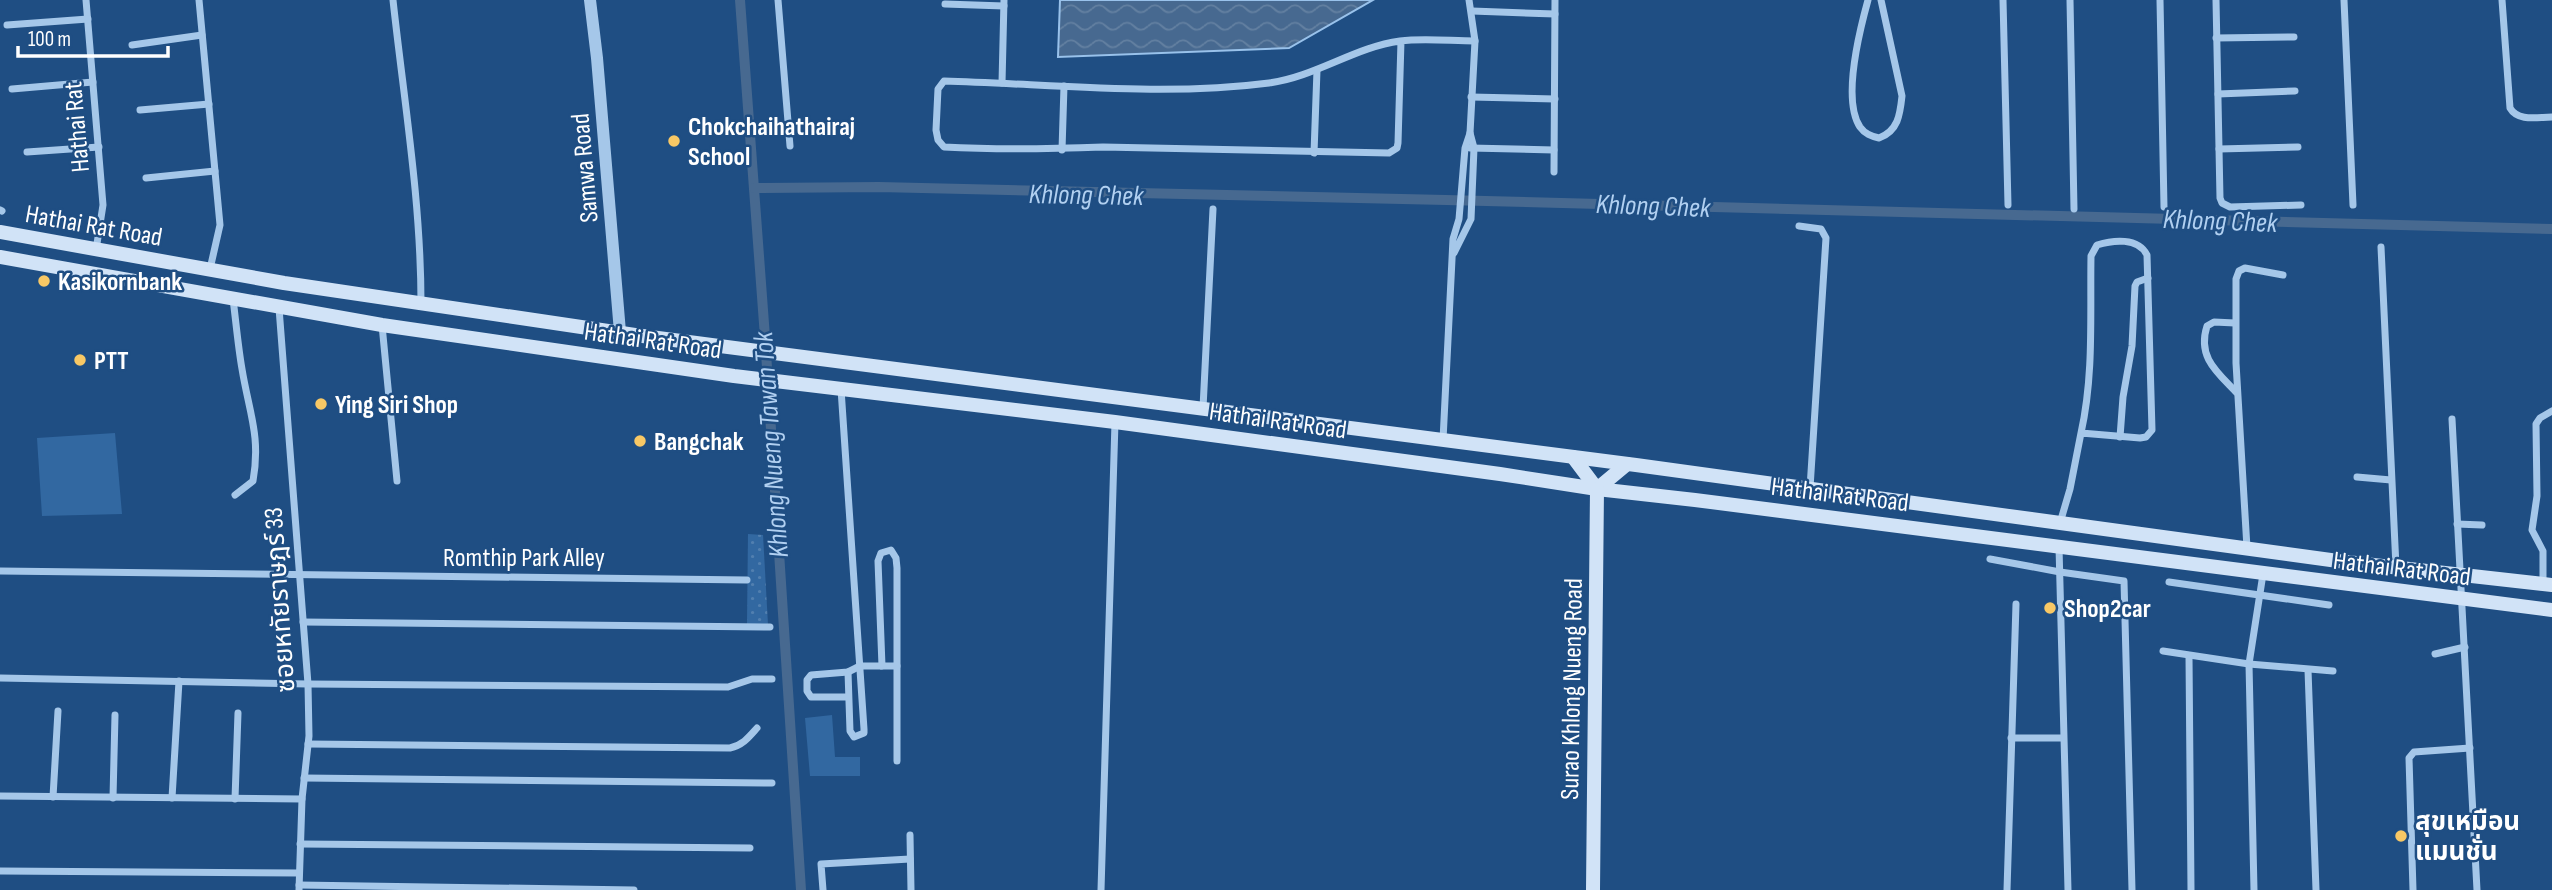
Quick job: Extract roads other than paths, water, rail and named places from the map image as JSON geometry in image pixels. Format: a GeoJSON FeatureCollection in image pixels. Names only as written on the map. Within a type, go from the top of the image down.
{"type":"FeatureCollection","features":[{"type":"Feature","properties":{"kind":"main road","name":"Hathai Rat Road"},"geometry":{"type":"LineString","coordinates":[[0,232],[284,283],[733,348],[1627,464],[2396,568],[2548,584]]}},
{"type":"Feature","properties":{"kind":"main road","name":"Hathai Rat Road"},"geometry":{"type":"LineString","coordinates":[[0,257],[382,325],[796,385],[1115,422],[1597,489],[1708,501],[2552,611]]}},
{"type":"Feature","properties":{"kind":"main road"},"geometry":{"type":"LineString","coordinates":[[204,293],[210,270]]}},
{"type":"Feature","properties":{"kind":"main road"},"geometry":{"type":"LineString","coordinates":[[279,308],[284,283]]}},
{"type":"Feature","properties":{"kind":"main road"},"geometry":{"type":"LineString","coordinates":[[1573,457],[1597,489],[1627,464]]}},
{"type":"Feature","properties":{"kind":"main road","name":"Surao Khlong Nueng Road"},"geometry":{"type":"LineString","coordinates":[[1593,890],[1597,489]]}},
{"type":"Feature","properties":{"kind":"street","name":"Hathai Rat"},"geometry":{"type":"LineString","coordinates":[[86,0],[103,205],[96,251]]}},
{"type":"Feature","properties":{"kind":"street"},"geometry":{"type":"LineString","coordinates":[[199,0],[220,225],[210,270]]}},
{"type":"Feature","properties":{"kind":"street"},"geometry":{"type":"LineString","coordinates":[[393,0],[421,257],[421,303]]}},
{"type":"Feature","properties":{"kind":"street","name":"Samwa Road"},"geometry":{"type":"LineString","coordinates":[[590,0],[620,332]]}},
{"type":"Feature","properties":{"kind":"street"},"geometry":{"type":"LineString","coordinates":[[778,0],[790,146]]}},
{"type":"Feature","properties":{"kind":"street"},"geometry":{"type":"LineString","coordinates":[[1452,257],[1471,219],[1474,187],[1470,133],[1475,41],[1469,0]]}},
{"type":"Feature","properties":{"kind":"street"},"geometry":{"type":"LineString","coordinates":[[1554,172],[1555,0]]}},
{"type":"Feature","properties":{"kind":"street"},"geometry":{"type":"LineString","coordinates":[[1868,0],[1853,71],[1853,96],[1859,125],[1867,134],[1879,138],[1889,134],[1896,126],[1901,112],[1902,96],[1881,0]]}},
{"type":"Feature","properties":{"kind":"street"},"geometry":{"type":"LineString","coordinates":[[2003,0],[2008,205]]}},
{"type":"Feature","properties":{"kind":"street"},"geometry":{"type":"LineString","coordinates":[[2070,0],[2074,209]]}},
{"type":"Feature","properties":{"kind":"street"},"geometry":{"type":"LineString","coordinates":[[2160,0],[2164,207]]}},
{"type":"Feature","properties":{"kind":"street"},"geometry":{"type":"LineString","coordinates":[[2216,0],[2220,198],[2225,205],[2301,205]]}},
{"type":"Feature","properties":{"kind":"street"},"geometry":{"type":"LineString","coordinates":[[2344,0],[2353,205]]}},
{"type":"Feature","properties":{"kind":"street"},"geometry":{"type":"LineString","coordinates":[[2502,0],[2510,108],[2520,117],[2552,117]]}},
{"type":"Feature","properties":{"kind":"street"},"geometry":{"type":"LineString","coordinates":[[945,4],[1004,3],[1002,83]]}},
{"type":"Feature","properties":{"kind":"street"},"geometry":{"type":"LineString","coordinates":[[1472,11],[1555,14]]}},
{"type":"Feature","properties":{"kind":"street"},"geometry":{"type":"LineString","coordinates":[[7,25],[88,19]]}},
{"type":"Feature","properties":{"kind":"street"},"geometry":{"type":"LineString","coordinates":[[132,45],[202,35]]}},
{"type":"Feature","properties":{"kind":"street"},"geometry":{"type":"LineString","coordinates":[[2216,38],[2294,37]]}},
{"type":"Feature","properties":{"kind":"street"},"geometry":{"type":"LineString","coordinates":[[1401,41],[1397,148],[1389,153],[1103,147],[1062,150],[982,149],[944,147],[936,130],[939,85],[944,81],[1064,86],[1229,87],[1273,83],[1401,41],[1475,41]]}},
{"type":"Feature","properties":{"kind":"street"},"geometry":{"type":"LineString","coordinates":[[1314,153],[1317,70]]}},
{"type":"Feature","properties":{"kind":"street"},"geometry":{"type":"LineString","coordinates":[[12,89],[93,82]]}},
{"type":"Feature","properties":{"kind":"street"},"geometry":{"type":"LineString","coordinates":[[1062,150],[1064,86]]}},
{"type":"Feature","properties":{"kind":"street"},"geometry":{"type":"LineString","coordinates":[[2218,94],[2295,91]]}},
{"type":"Feature","properties":{"kind":"street"},"geometry":{"type":"LineString","coordinates":[[1471,97],[1555,99]]}},
{"type":"Feature","properties":{"kind":"street"},"geometry":{"type":"LineString","coordinates":[[140,110],[209,104]]}},
{"type":"Feature","properties":{"kind":"street"},"geometry":{"type":"LineString","coordinates":[[27,152],[99,147]]}},
{"type":"Feature","properties":{"kind":"street"},"geometry":{"type":"LineString","coordinates":[[2220,149],[2298,147]]}},
{"type":"Feature","properties":{"kind":"street"},"geometry":{"type":"LineString","coordinates":[[1470,148],[1554,150]]}},
{"type":"Feature","properties":{"kind":"street"},"geometry":{"type":"LineString","coordinates":[[1443,440],[1452,257],[1470,148]]}},
{"type":"Feature","properties":{"kind":"street"},"geometry":{"type":"LineString","coordinates":[[146,178],[215,171]]}},
{"type":"Feature","properties":{"kind":"street"},"geometry":{"type":"LineString","coordinates":[[1203,408],[1213,209]]}},
{"type":"Feature","properties":{"kind":"street"},"geometry":{"type":"LineString","coordinates":[[1799,226],[1821,229],[1826,238],[1810,489]]}},
{"type":"Feature","properties":{"kind":"street"},"geometry":{"type":"LineString","coordinates":[[2060,523],[2070,489],[2090,375],[2092,249],[2096,245],[2122,240],[2137,244],[2145,249],[2147,255],[2152,430],[2146,437],[2081,433]]}},
{"type":"Feature","properties":{"kind":"street"},"geometry":{"type":"LineString","coordinates":[[2381,247],[2396,568]]}},
{"type":"Feature","properties":{"kind":"street"},"geometry":{"type":"LineString","coordinates":[[2247,548],[2237,393],[2236,279],[2239,271],[2245,268],[2283,275]]}},
{"type":"Feature","properties":{"kind":"street"},"geometry":{"type":"LineString","coordinates":[[2120,437],[2123,397],[2132,346],[2135,286],[2137,282],[2148,278]]}},
{"type":"Feature","properties":{"kind":"street"},"geometry":{"type":"LineString","coordinates":[[233,299],[257,456],[253,481],[235,495]]}},
{"type":"Feature","properties":{"kind":"street","name":"ซอยหทัยราษฎร์ 33"},"geometry":{"type":"LineString","coordinates":[[279,308],[308,684],[308,744],[302,799],[299,888]]}},
{"type":"Feature","properties":{"kind":"street"},"geometry":{"type":"LineString","coordinates":[[2235,323],[2214,322],[2207,326],[2204,337],[2206,354],[2214,370],[2237,393]]}},
{"type":"Feature","properties":{"kind":"street"},"geometry":{"type":"LineString","coordinates":[[382,325],[397,481]]}},
{"type":"Feature","properties":{"kind":"street"},"geometry":{"type":"LineString","coordinates":[[841,389],[864,729],[862,736],[854,737],[850,731],[848,672]]}},
{"type":"Feature","properties":{"kind":"street"},"geometry":{"type":"LineString","coordinates":[[2548,584],[2543,551],[2532,530],[2537,496],[2536,424],[2540,418],[2552,411]]}},
{"type":"Feature","properties":{"kind":"street"},"geometry":{"type":"LineString","coordinates":[[2452,419],[2477,890]]}},
{"type":"Feature","properties":{"kind":"street"},"geometry":{"type":"LineString","coordinates":[[1101,890],[1115,422]]}},
{"type":"Feature","properties":{"kind":"street"},"geometry":{"type":"LineString","coordinates":[[2357,477],[2391,480]]}},
{"type":"Feature","properties":{"kind":"street"},"geometry":{"type":"LineString","coordinates":[[2457,524],[2482,526]]}},
{"type":"Feature","properties":{"kind":"street"},"geometry":{"type":"LineString","coordinates":[[2059,547],[2068,890]]}},
{"type":"Feature","properties":{"kind":"street"},"geometry":{"type":"LineString","coordinates":[[882,666],[878,561],[881,553],[891,550],[896,558],[897,761]]}},
{"type":"Feature","properties":{"kind":"street"},"geometry":{"type":"LineString","coordinates":[[1990,559],[2124,581],[2132,890]]}},
{"type":"Feature","properties":{"kind":"street","name":"Romthip Park Alley"},"geometry":{"type":"LineString","coordinates":[[0,571],[747,580]]}},
{"type":"Feature","properties":{"kind":"street"},"geometry":{"type":"LineString","coordinates":[[2254,890],[2249,664],[2263,574]]}},
{"type":"Feature","properties":{"kind":"street"},"geometry":{"type":"LineString","coordinates":[[2169,582],[2329,605]]}},
{"type":"Feature","properties":{"kind":"street"},"geometry":{"type":"LineString","coordinates":[[2007,890],[2016,604]]}},
{"type":"Feature","properties":{"kind":"street"},"geometry":{"type":"LineString","coordinates":[[303,622],[770,627]]}},
{"type":"Feature","properties":{"kind":"street"},"geometry":{"type":"LineString","coordinates":[[2435,654],[2465,648]]}},
{"type":"Feature","properties":{"kind":"street"},"geometry":{"type":"LineString","coordinates":[[2163,650],[2249,664],[2333,671]]}},
{"type":"Feature","properties":{"kind":"street"},"geometry":{"type":"LineString","coordinates":[[2189,656],[2191,890]]}},
{"type":"Feature","properties":{"kind":"street"},"geometry":{"type":"LineString","coordinates":[[848,697],[811,697],[807,691],[807,680],[811,675],[848,672],[860,666],[897,666]]}},
{"type":"Feature","properties":{"kind":"street"},"geometry":{"type":"LineString","coordinates":[[2308,670],[2316,890]]}},
{"type":"Feature","properties":{"kind":"street"},"geometry":{"type":"LineString","coordinates":[[0,678],[308,684],[728,687],[752,679],[772,679]]}},
{"type":"Feature","properties":{"kind":"street"},"geometry":{"type":"LineString","coordinates":[[172,798],[179,681]]}},
{"type":"Feature","properties":{"kind":"street"},"geometry":{"type":"LineString","coordinates":[[53,797],[58,712]]}},
{"type":"Feature","properties":{"kind":"street"},"geometry":{"type":"LineString","coordinates":[[234,799],[238,713]]}},
{"type":"Feature","properties":{"kind":"street"},"geometry":{"type":"LineString","coordinates":[[113,797],[115,715]]}},
{"type":"Feature","properties":{"kind":"street"},"geometry":{"type":"LineString","coordinates":[[308,744],[730,748],[746,741],[757,727]]}},
{"type":"Feature","properties":{"kind":"street"},"geometry":{"type":"LineString","coordinates":[[2011,738],[2063,738]]}},
{"type":"Feature","properties":{"kind":"street"},"geometry":{"type":"LineString","coordinates":[[2413,890],[2409,758],[2414,752],[2470,748]]}},
{"type":"Feature","properties":{"kind":"street"},"geometry":{"type":"LineString","coordinates":[[304,778],[772,783]]}},
{"type":"Feature","properties":{"kind":"street"},"geometry":{"type":"LineString","coordinates":[[0,796],[302,799]]}},
{"type":"Feature","properties":{"kind":"street"},"geometry":{"type":"LineString","coordinates":[[910,835],[911,890]]}},
{"type":"Feature","properties":{"kind":"street"},"geometry":{"type":"LineString","coordinates":[[300,844],[750,848]]}},
{"type":"Feature","properties":{"kind":"street"},"geometry":{"type":"LineString","coordinates":[[823,890],[821,864],[910,859]]}},
{"type":"Feature","properties":{"kind":"street"},"geometry":{"type":"LineString","coordinates":[[0,872],[299,873]]}},
{"type":"Feature","properties":{"kind":"street"},"geometry":{"type":"LineString","coordinates":[[299,888],[634,890]]}},
{"type":"Feature","properties":{"kind":"water"},"geometry":{"type":"Polygon","coordinates":[[[1060,0],[1373,0],[1289,48],[1058,57],[1060,0]]]}},
{"type":"Feature","properties":{"kind":"waterway","name":"Khlong Nueng Tawan Tok"},"geometry":{"type":"LineString","coordinates":[[740,0],[801,890]]}},
{"type":"Feature","properties":{"kind":"waterway","name":"Khlong Chek"},"geometry":{"type":"LineString","coordinates":[[754,188],[879,187],[2552,229]]}},
{"type":"Feature","properties":{"kind":"place","name":"Chokchaihathairaj School"},"geometry":{"type":"Point","coordinates":[674,141]}},
{"type":"Feature","properties":{"kind":"place","name":"Kasikornbank"},"geometry":{"type":"Point","coordinates":[44,281]}},
{"type":"Feature","properties":{"kind":"place","name":"PTT"},"geometry":{"type":"Point","coordinates":[80,360]}},
{"type":"Feature","properties":{"kind":"place","name":"Ying Siri Shop"},"geometry":{"type":"Point","coordinates":[321,404]}},
{"type":"Feature","properties":{"kind":"place","name":"Bangchak"},"geometry":{"type":"Point","coordinates":[640,441]}},
{"type":"Feature","properties":{"kind":"place","name":"Shop2car"},"geometry":{"type":"Point","coordinates":[2050,608]}},
{"type":"Feature","properties":{"kind":"place","name":"สุขเหมือน แมนชั่น"},"geometry":{"type":"Point","coordinates":[2401,836]}}]}
